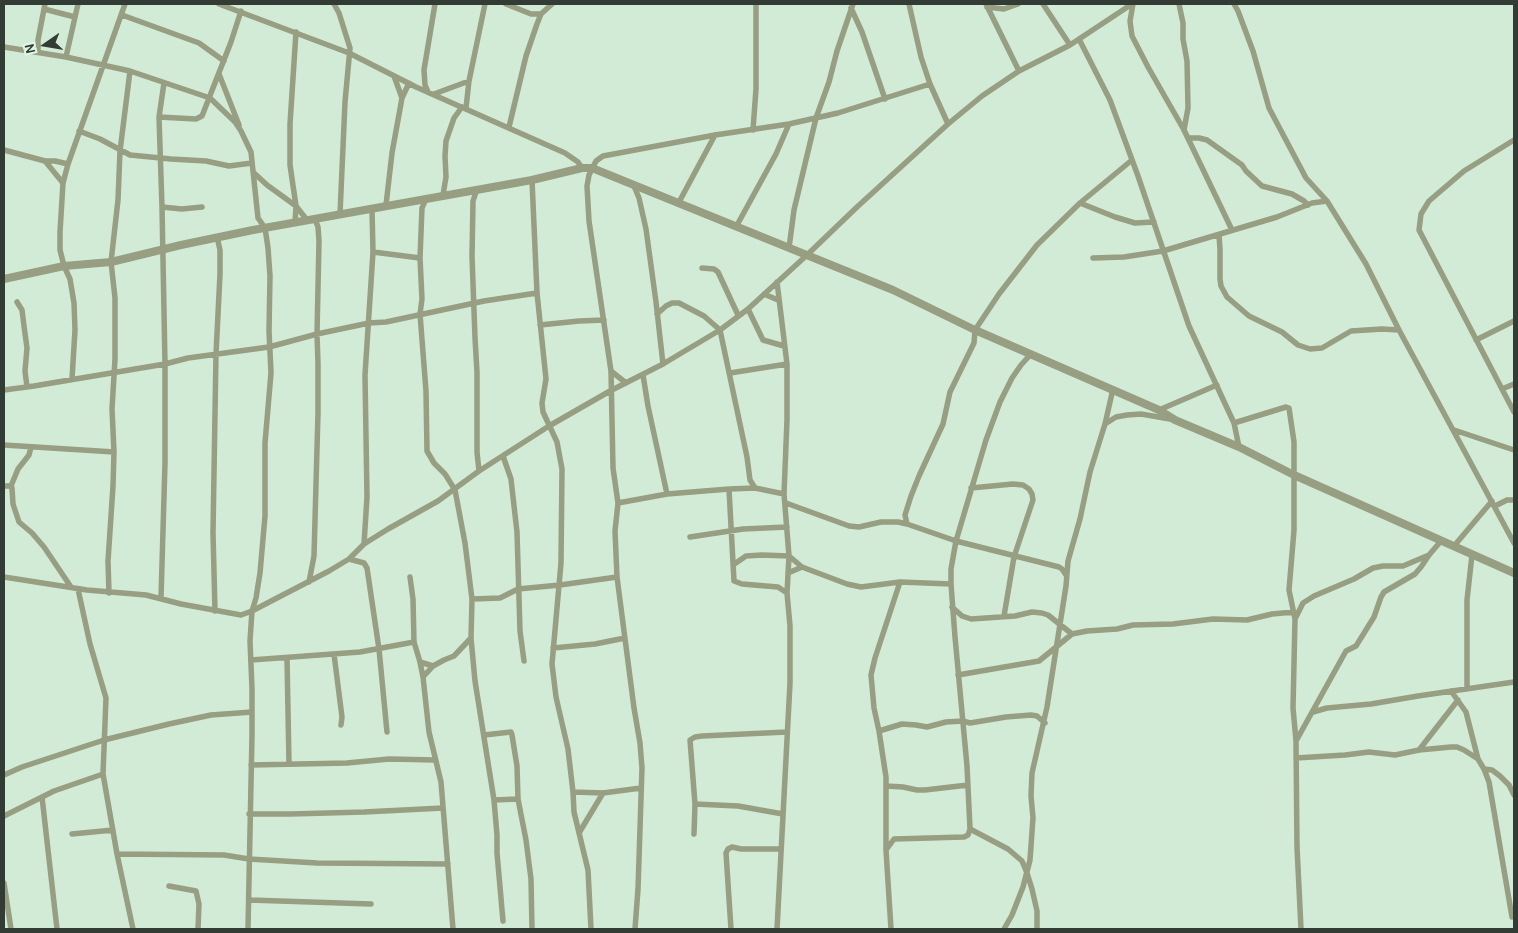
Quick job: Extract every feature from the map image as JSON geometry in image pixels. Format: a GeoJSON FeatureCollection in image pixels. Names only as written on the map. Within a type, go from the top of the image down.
{"type":"FeatureCollection","features":[{"type":"Feature","properties":{"kind":"street"},"geometry":{"type":"LineString","coordinates":[[66,56],[78,4]]}},
{"type":"Feature","properties":{"kind":"street"},"geometry":{"type":"LineString","coordinates":[[72,379],[75,330],[74,303],[70,279],[60,250],[63,183],[79,131],[125,4]]}},
{"type":"Feature","properties":{"kind":"street"},"geometry":{"type":"LineString","coordinates":[[220,4],[233,6],[241,11],[350,53],[416,87],[565,153],[578,162],[582,168]]}},
{"type":"Feature","properties":{"kind":"street"},"geometry":{"type":"LineString","coordinates":[[334,4],[339,13],[350,48],[344,119],[340,214]]}},
{"type":"Feature","properties":{"kind":"street"},"geometry":{"type":"LineString","coordinates":[[431,93],[425,84],[424,70],[435,4]]}},
{"type":"Feature","properties":{"kind":"street"},"geometry":{"type":"LineString","coordinates":[[443,196],[446,184],[446,141],[454,118],[464,107],[485,4]]}},
{"type":"Feature","properties":{"kind":"street"},"geometry":{"type":"LineString","coordinates":[[506,4],[531,14],[541,14]]}},
{"type":"Feature","properties":{"kind":"street"},"geometry":{"type":"LineString","coordinates":[[509,127],[526,56],[537,24],[541,14],[552,4]]}},
{"type":"Feature","properties":{"kind":"street"},"geometry":{"type":"LineString","coordinates":[[753,130],[756,89],[756,4]]}},
{"type":"Feature","properties":{"kind":"street"},"geometry":{"type":"LineString","coordinates":[[909,4],[917,45],[930,84],[948,124]]}},
{"type":"Feature","properties":{"kind":"street"},"geometry":{"type":"LineString","coordinates":[[987,5],[1004,9],[1018,4]]}},
{"type":"Feature","properties":{"kind":"street"},"geometry":{"type":"LineString","coordinates":[[1043,4],[1070,45]]}},
{"type":"Feature","properties":{"kind":"street"},"geometry":{"type":"LineString","coordinates":[[4,577],[109,593],[146,595],[181,604],[240,615],[252,612],[309,582],[349,558],[364,544],[455,490],[480,471],[549,426],[610,391],[663,364],[720,330],[748,309],[948,124],[982,96],[1019,71],[1070,45],[1133,4]]}},
{"type":"Feature","properties":{"kind":"street"},"geometry":{"type":"LineString","coordinates":[[1133,4],[1130,21],[1132,36],[1184,130],[1232,230]]}},
{"type":"Feature","properties":{"kind":"street"},"geometry":{"type":"LineString","coordinates":[[1179,4],[1187,61],[1188,108],[1184,130]]}},
{"type":"Feature","properties":{"kind":"street"},"geometry":{"type":"LineString","coordinates":[[1234,4],[1253,51],[1270,108],[1306,178],[1327,201],[1366,264],[1399,330],[1514,543]]}},
{"type":"Feature","properties":{"kind":"street"},"geometry":{"type":"LineString","coordinates":[[987,5],[1019,71]]}},
{"type":"Feature","properties":{"kind":"street"},"geometry":{"type":"LineString","coordinates":[[852,6],[885,99]]}},
{"type":"Feature","properties":{"kind":"street"},"geometry":{"type":"LineString","coordinates":[[789,248],[794,210],[816,118],[852,6]]}},
{"type":"Feature","properties":{"kind":"street"},"geometry":{"type":"LineString","coordinates":[[38,52],[38,40],[44,7],[75,17]]}},
{"type":"Feature","properties":{"kind":"street"},"geometry":{"type":"LineString","coordinates":[[159,117],[196,119],[202,116],[241,11]]}},
{"type":"Feature","properties":{"kind":"street"},"geometry":{"type":"LineString","coordinates":[[531,14],[537,24]]}},
{"type":"Feature","properties":{"kind":"street"},"geometry":{"type":"LineString","coordinates":[[122,15],[199,43],[224,61]]}},
{"type":"Feature","properties":{"kind":"street"},"geometry":{"type":"LineString","coordinates":[[295,222],[296,206],[290,165],[290,124],[296,32]]}},
{"type":"Feature","properties":{"kind":"street"},"geometry":{"type":"LineString","coordinates":[[1079,39],[1110,100],[1192,332],[1234,423],[1239,447]]}},
{"type":"Feature","properties":{"kind":"street"},"geometry":{"type":"LineString","coordinates":[[30,51],[38,40]]}},
{"type":"Feature","properties":{"kind":"street"},"geometry":{"type":"LineString","coordinates":[[4,47],[66,56],[130,71],[210,98],[241,131]]}},
{"type":"Feature","properties":{"kind":"street"},"geometry":{"type":"LineString","coordinates":[[416,87],[424,70]]}},
{"type":"Feature","properties":{"kind":"street"},"geometry":{"type":"LineString","coordinates":[[109,593],[108,561],[114,452],[112,409],[115,298],[111,262],[118,200],[120,151],[130,71]]}},
{"type":"Feature","properties":{"kind":"street"},"geometry":{"type":"LineString","coordinates":[[219,74],[251,152],[258,218],[265,228],[270,276],[269,347],[271,373],[265,443],[265,516],[260,574],[252,612],[250,641],[252,712],[248,929]]}},
{"type":"Feature","properties":{"kind":"street"},"geometry":{"type":"LineString","coordinates":[[394,76],[402,98]]}},
{"type":"Feature","properties":{"kind":"street"},"geometry":{"type":"LineString","coordinates":[[431,93],[469,81]]}},
{"type":"Feature","properties":{"kind":"street"},"geometry":{"type":"LineString","coordinates":[[161,598],[165,463],[165,364],[164,249],[159,117],[164,83]]}},
{"type":"Feature","properties":{"kind":"street"},"geometry":{"type":"LineString","coordinates":[[386,205],[392,153],[402,98],[409,83]]}},
{"type":"Feature","properties":{"kind":"street"},"geometry":{"type":"LineString","coordinates":[[635,929],[642,768],[617,577],[615,531],[618,503],[613,468],[611,371],[589,221],[587,186],[592,168],[596,161],[603,156],[715,135],[789,124],[885,99],[930,84]]}},
{"type":"Feature","properties":{"kind":"street"},"geometry":{"type":"LineString","coordinates":[[736,227],[776,154],[789,124]]}},
{"type":"Feature","properties":{"kind":"street"},"geometry":{"type":"LineString","coordinates":[[79,131],[100,139],[130,155],[206,160],[229,166],[252,163]]}},
{"type":"Feature","properties":{"kind":"street"},"geometry":{"type":"LineString","coordinates":[[678,204],[715,135]]}},
{"type":"Feature","properties":{"kind":"street"},"geometry":{"type":"LineString","coordinates":[[1188,138],[1207,140],[1242,165],[1262,186],[1292,194],[1308,205]]}},
{"type":"Feature","properties":{"kind":"street"},"geometry":{"type":"LineString","coordinates":[[1514,140],[1464,171],[1429,202],[1421,214],[1419,230],[1514,412]]}},
{"type":"Feature","properties":{"kind":"street"},"geometry":{"type":"LineString","coordinates":[[4,150],[45,161],[68,164]]}},
{"type":"Feature","properties":{"kind":"street"},"geometry":{"type":"LineString","coordinates":[[898,522],[905,515],[919,476],[943,424],[950,392],[974,343],[975,330],[1031,252],[1080,203],[1132,160]]}},
{"type":"Feature","properties":{"kind":"street"},"geometry":{"type":"LineString","coordinates":[[45,161],[63,183]]}},
{"type":"Feature","properties":{"kind":"street"},"geometry":{"type":"LineString","coordinates":[[4,277],[64,266],[111,262],[295,222],[386,205],[422,202],[466,191],[532,180],[582,168],[592,168],[893,290],[975,330],[1113,389],[1159,410],[1175,420],[1239,447],[1294,475],[1514,573]]}},
{"type":"Feature","properties":{"kind":"street"},"geometry":{"type":"LineString","coordinates":[[254,173],[296,206],[318,227],[318,413],[314,556],[309,582]]}},
{"type":"Feature","properties":{"kind":"street"},"geometry":{"type":"LineString","coordinates":[[532,180],[536,232],[537,293],[546,385],[542,403],[543,412],[559,450],[562,469],[560,585],[553,648],[553,680],[568,749],[574,812],[588,870],[592,929]]}},
{"type":"Feature","properties":{"kind":"street"},"geometry":{"type":"LineString","coordinates":[[634,186],[643,214],[663,364]]}},
{"type":"Feature","properties":{"kind":"street"},"geometry":{"type":"LineString","coordinates":[[477,189],[473,201],[473,304],[477,372],[477,452],[480,471]]}},
{"type":"Feature","properties":{"kind":"street"},"geometry":{"type":"LineString","coordinates":[[466,191],[473,201]]}},
{"type":"Feature","properties":{"kind":"street"},"geometry":{"type":"LineString","coordinates":[[1093,258],[1124,257],[1163,251],[1278,217],[1308,205],[1327,201]]}},
{"type":"Feature","properties":{"kind":"street"},"geometry":{"type":"LineString","coordinates":[[422,202],[420,258],[422,299],[420,314],[426,391],[427,451],[455,490],[465,543],[472,599],[471,638],[477,693],[494,800],[504,922]]}},
{"type":"Feature","properties":{"kind":"street"},"geometry":{"type":"LineString","coordinates":[[1080,203],[1135,223],[1154,222]]}},
{"type":"Feature","properties":{"kind":"street"},"geometry":{"type":"LineString","coordinates":[[162,207],[182,209],[202,207]]}},
{"type":"Feature","properties":{"kind":"street"},"geometry":{"type":"LineString","coordinates":[[364,544],[367,497],[365,375],[373,252],[372,209]]}},
{"type":"Feature","properties":{"kind":"street"},"geometry":{"type":"LineString","coordinates":[[1219,234],[1220,279],[1221,286],[1227,297],[1249,316],[1282,332],[1298,346],[1310,349],[1322,348],[1351,331],[1399,330]]}},
{"type":"Feature","properties":{"kind":"street"},"geometry":{"type":"LineString","coordinates":[[215,611],[213,533],[216,354],[220,274],[220,250],[217,238]]}},
{"type":"Feature","properties":{"kind":"street"},"geometry":{"type":"LineString","coordinates":[[373,252],[420,258]]}},
{"type":"Feature","properties":{"kind":"street"},"geometry":{"type":"LineString","coordinates":[[702,268],[714,269],[718,272],[738,315]]}},
{"type":"Feature","properties":{"kind":"street"},"geometry":{"type":"LineString","coordinates":[[777,282],[787,364],[784,494],[789,556],[787,594],[790,626],[790,683],[777,929]]}},
{"type":"Feature","properties":{"kind":"street"},"geometry":{"type":"LineString","coordinates":[[4,390],[165,364],[188,358],[269,347],[369,323],[386,322],[537,293]]}},
{"type":"Feature","properties":{"kind":"street"},"geometry":{"type":"LineString","coordinates":[[764,294],[778,300]]}},
{"type":"Feature","properties":{"kind":"street"},"geometry":{"type":"LineString","coordinates":[[422,299],[431,312]]}},
{"type":"Feature","properties":{"kind":"street"},"geometry":{"type":"LineString","coordinates":[[17,302],[22,310],[27,348],[25,371],[27,387]]}},
{"type":"Feature","properties":{"kind":"street"},"geometry":{"type":"LineString","coordinates":[[657,314],[666,306],[679,304],[704,316],[720,330],[750,480],[754,488]]}},
{"type":"Feature","properties":{"kind":"street"},"geometry":{"type":"LineString","coordinates":[[748,309],[763,340],[784,346]]}},
{"type":"Feature","properties":{"kind":"street"},"geometry":{"type":"LineString","coordinates":[[540,325],[604,320]]}},
{"type":"Feature","properties":{"kind":"street"},"geometry":{"type":"LineString","coordinates":[[1476,340],[1514,322]]}},
{"type":"Feature","properties":{"kind":"street"},"geometry":{"type":"LineString","coordinates":[[886,850],[894,839],[964,837],[968,835],[970,829],[963,721],[950,584],[951,569],[956,541],[986,440],[1004,391],[1021,365],[1031,354]]}},
{"type":"Feature","properties":{"kind":"street"},"geometry":{"type":"LineString","coordinates":[[730,373],[787,364]]}},
{"type":"Feature","properties":{"kind":"street"},"geometry":{"type":"LineString","coordinates":[[611,371],[645,390]]}},
{"type":"Feature","properties":{"kind":"street"},"geometry":{"type":"LineString","coordinates":[[643,375],[667,494]]}},
{"type":"Feature","properties":{"kind":"street"},"geometry":{"type":"LineString","coordinates":[[1502,389],[1514,384]]}},
{"type":"Feature","properties":{"kind":"street"},"geometry":{"type":"LineString","coordinates":[[1159,410],[1217,385]]}},
{"type":"Feature","properties":{"kind":"street"},"geometry":{"type":"LineString","coordinates":[[1004,929],[1012,915],[1030,860],[1033,818],[1031,796],[1032,773],[1044,723],[1057,646],[1068,561],[1113,389]]}},
{"type":"Feature","properties":{"kind":"street"},"geometry":{"type":"LineString","coordinates":[[1234,423],[1286,407],[1289,408],[1294,442],[1294,544],[1290,590],[1295,619],[1293,708],[1296,741],[1297,847],[1302,929]]}},
{"type":"Feature","properties":{"kind":"street"},"geometry":{"type":"LineString","coordinates":[[1105,424],[1116,417],[1127,414],[1175,420]]}},
{"type":"Feature","properties":{"kind":"street"},"geometry":{"type":"LineString","coordinates":[[1454,430],[1514,450]]}},
{"type":"Feature","properties":{"kind":"street"},"geometry":{"type":"LineString","coordinates":[[539,434],[554,436]]}},
{"type":"Feature","properties":{"kind":"street"},"geometry":{"type":"LineString","coordinates":[[4,446],[114,452]]}},
{"type":"Feature","properties":{"kind":"street"},"geometry":{"type":"LineString","coordinates":[[31,447],[29,455],[18,469],[11,486],[13,504],[19,522],[44,547],[71,587]]}},
{"type":"Feature","properties":{"kind":"street"},"geometry":{"type":"LineString","coordinates":[[503,456],[511,479],[513,497],[520,632],[524,661]]}},
{"type":"Feature","properties":{"kind":"street"},"geometry":{"type":"LineString","coordinates":[[747,488],[750,480]]}},
{"type":"Feature","properties":{"kind":"street"},"geometry":{"type":"LineString","coordinates":[[972,488],[992,485],[1023,485],[1032,494],[1033,500],[1014,557],[1004,616]]}},
{"type":"Feature","properties":{"kind":"street"},"geometry":{"type":"LineString","coordinates":[[4,486],[11,486]]}},
{"type":"Feature","properties":{"kind":"street"},"geometry":{"type":"LineString","coordinates":[[618,503],[667,494],[747,488],[784,494]]}},
{"type":"Feature","properties":{"kind":"street"},"geometry":{"type":"LineString","coordinates":[[729,489],[734,581],[738,584],[778,587],[787,582]]}},
{"type":"Feature","properties":{"kind":"street"},"geometry":{"type":"LineString","coordinates":[[1454,546],[1493,503],[1514,500]]}},
{"type":"Feature","properties":{"kind":"street"},"geometry":{"type":"LineString","coordinates":[[786,503],[849,526],[859,527],[881,522],[907,524],[956,541],[1052,565],[1062,569],[1066,575]]}},
{"type":"Feature","properties":{"kind":"street"},"geometry":{"type":"LineString","coordinates":[[905,515],[907,524]]}},
{"type":"Feature","properties":{"kind":"street"},"geometry":{"type":"LineString","coordinates":[[690,537],[743,529],[787,527]]}},
{"type":"Feature","properties":{"kind":"street"},"geometry":{"type":"LineString","coordinates":[[1296,741],[1346,651],[1356,646],[1374,617],[1384,592],[1415,574],[1441,541]]}},
{"type":"Feature","properties":{"kind":"street"},"geometry":{"type":"LineString","coordinates":[[1295,619],[1298,609],[1303,602],[1314,596],[1354,579],[1373,568],[1403,566],[1429,555]]}},
{"type":"Feature","properties":{"kind":"street"},"geometry":{"type":"LineString","coordinates":[[1467,690],[1467,600],[1472,555]]}},
{"type":"Feature","properties":{"kind":"street"},"geometry":{"type":"LineString","coordinates":[[733,565],[746,556],[789,556],[802,568],[847,584],[862,587],[900,582],[950,584]]}},
{"type":"Feature","properties":{"kind":"street"},"geometry":{"type":"LineString","coordinates":[[349,558],[364,563],[367,568],[379,649],[387,732]]}},
{"type":"Feature","properties":{"kind":"street"},"geometry":{"type":"LineString","coordinates":[[1052,565],[1068,561]]}},
{"type":"Feature","properties":{"kind":"street"},"geometry":{"type":"LineString","coordinates":[[788,573],[802,568]]}},
{"type":"Feature","properties":{"kind":"street"},"geometry":{"type":"LineString","coordinates":[[472,599],[500,598],[518,589],[617,577]]}},
{"type":"Feature","properties":{"kind":"street"},"geometry":{"type":"LineString","coordinates":[[410,578],[413,599],[414,642],[423,677],[429,732],[441,782],[453,929]]}},
{"type":"Feature","properties":{"kind":"street"},"geometry":{"type":"LineString","coordinates":[[891,929],[886,850],[886,786],[871,675],[900,582]]}},
{"type":"Feature","properties":{"kind":"street"},"geometry":{"type":"LineString","coordinates":[[778,587],[787,594]]}},
{"type":"Feature","properties":{"kind":"street"},"geometry":{"type":"LineString","coordinates":[[78,589],[90,644],[106,698],[103,774],[112,830],[133,929]]}},
{"type":"Feature","properties":{"kind":"street"},"geometry":{"type":"LineString","coordinates":[[952,607],[962,616],[971,619],[1016,616],[1032,612],[1042,613],[1048,615],[1072,634]]}},
{"type":"Feature","properties":{"kind":"street"},"geometry":{"type":"LineString","coordinates":[[958,675],[1033,663],[1045,657],[1072,634],[1117,629],[1133,625],[1173,624],[1213,619],[1247,620],[1272,614],[1294,612]]}},
{"type":"Feature","properties":{"kind":"street"},"geometry":{"type":"LineString","coordinates":[[423,677],[433,666],[454,656],[471,638]]}},
{"type":"Feature","properties":{"kind":"street"},"geometry":{"type":"LineString","coordinates":[[553,648],[595,644],[625,638]]}},
{"type":"Feature","properties":{"kind":"street"},"geometry":{"type":"LineString","coordinates":[[251,660],[334,654],[379,649],[414,642]]}},
{"type":"Feature","properties":{"kind":"street"},"geometry":{"type":"LineString","coordinates":[[334,654],[342,717],[341,725]]}},
{"type":"Feature","properties":{"kind":"street"},"geometry":{"type":"LineString","coordinates":[[287,658],[289,764]]}},
{"type":"Feature","properties":{"kind":"street"},"geometry":{"type":"LineString","coordinates":[[420,662],[433,666]]}},
{"type":"Feature","properties":{"kind":"street"},"geometry":{"type":"LineString","coordinates":[[1313,712],[1327,708],[1371,704],[1514,682]]}},
{"type":"Feature","properties":{"kind":"street"},"geometry":{"type":"LineString","coordinates":[[1451,691],[1466,712],[1478,759],[1484,769],[1492,797],[1512,917]]}},
{"type":"Feature","properties":{"kind":"street"},"geometry":{"type":"LineString","coordinates":[[1420,750],[1458,700]]}},
{"type":"Feature","properties":{"kind":"street"},"geometry":{"type":"LineString","coordinates":[[4,776],[22,767],[104,740],[211,716],[252,712]]}},
{"type":"Feature","properties":{"kind":"street"},"geometry":{"type":"LineString","coordinates":[[879,731],[902,724],[927,728],[946,722],[963,721],[970,723],[1031,715],[1036,716],[1044,723]]}},
{"type":"Feature","properties":{"kind":"street"},"geometry":{"type":"LineString","coordinates":[[484,735],[511,732],[517,766],[518,799],[525,832],[531,879],[532,929]]}},
{"type":"Feature","properties":{"kind":"street"},"geometry":{"type":"LineString","coordinates":[[694,834],[695,804],[690,743],[693,738],[787,732]]}},
{"type":"Feature","properties":{"kind":"street"},"geometry":{"type":"LineString","coordinates":[[1296,758],[1369,752],[1395,756],[1420,750],[1457,747],[1478,759]]}},
{"type":"Feature","properties":{"kind":"street"},"geometry":{"type":"LineString","coordinates":[[251,765],[436,760]]}},
{"type":"Feature","properties":{"kind":"street"},"geometry":{"type":"LineString","coordinates":[[1484,769],[1492,770],[1500,776],[1514,795]]}},
{"type":"Feature","properties":{"kind":"street"},"geometry":{"type":"LineString","coordinates":[[4,816],[69,785],[103,774]]}},
{"type":"Feature","properties":{"kind":"street"},"geometry":{"type":"LineString","coordinates":[[886,786],[925,790],[968,784]]}},
{"type":"Feature","properties":{"kind":"street"},"geometry":{"type":"LineString","coordinates":[[573,792],[603,793],[641,788]]}},
{"type":"Feature","properties":{"kind":"street"},"geometry":{"type":"LineString","coordinates":[[579,833],[603,793]]}},
{"type":"Feature","properties":{"kind":"street"},"geometry":{"type":"LineString","coordinates":[[42,797],[57,929]]}},
{"type":"Feature","properties":{"kind":"street"},"geometry":{"type":"LineString","coordinates":[[494,800],[518,799]]}},
{"type":"Feature","properties":{"kind":"street"},"geometry":{"type":"LineString","coordinates":[[695,804],[738,806],[783,814]]}},
{"type":"Feature","properties":{"kind":"street"},"geometry":{"type":"LineString","coordinates":[[249,814],[346,813],[443,808]]}},
{"type":"Feature","properties":{"kind":"street"},"geometry":{"type":"LineString","coordinates":[[970,829],[1008,849],[1022,861],[1032,889],[1037,912],[1037,929]]}},
{"type":"Feature","properties":{"kind":"street"},"geometry":{"type":"LineString","coordinates":[[72,834],[112,830]]}},
{"type":"Feature","properties":{"kind":"street"},"geometry":{"type":"LineString","coordinates":[[731,929],[726,853],[728,849],[732,847],[741,849],[781,849]]}},
{"type":"Feature","properties":{"kind":"street"},"geometry":{"type":"LineString","coordinates":[[117,854],[224,856],[317,863],[448,864]]}},
{"type":"Feature","properties":{"kind":"street"},"geometry":{"type":"LineString","coordinates":[[4,883],[11,929]]}},
{"type":"Feature","properties":{"kind":"street"},"geometry":{"type":"LineString","coordinates":[[169,886],[196,891],[199,904],[198,929]]}},
{"type":"Feature","properties":{"kind":"street"},"geometry":{"type":"LineString","coordinates":[[249,900],[371,904]]}}]}
